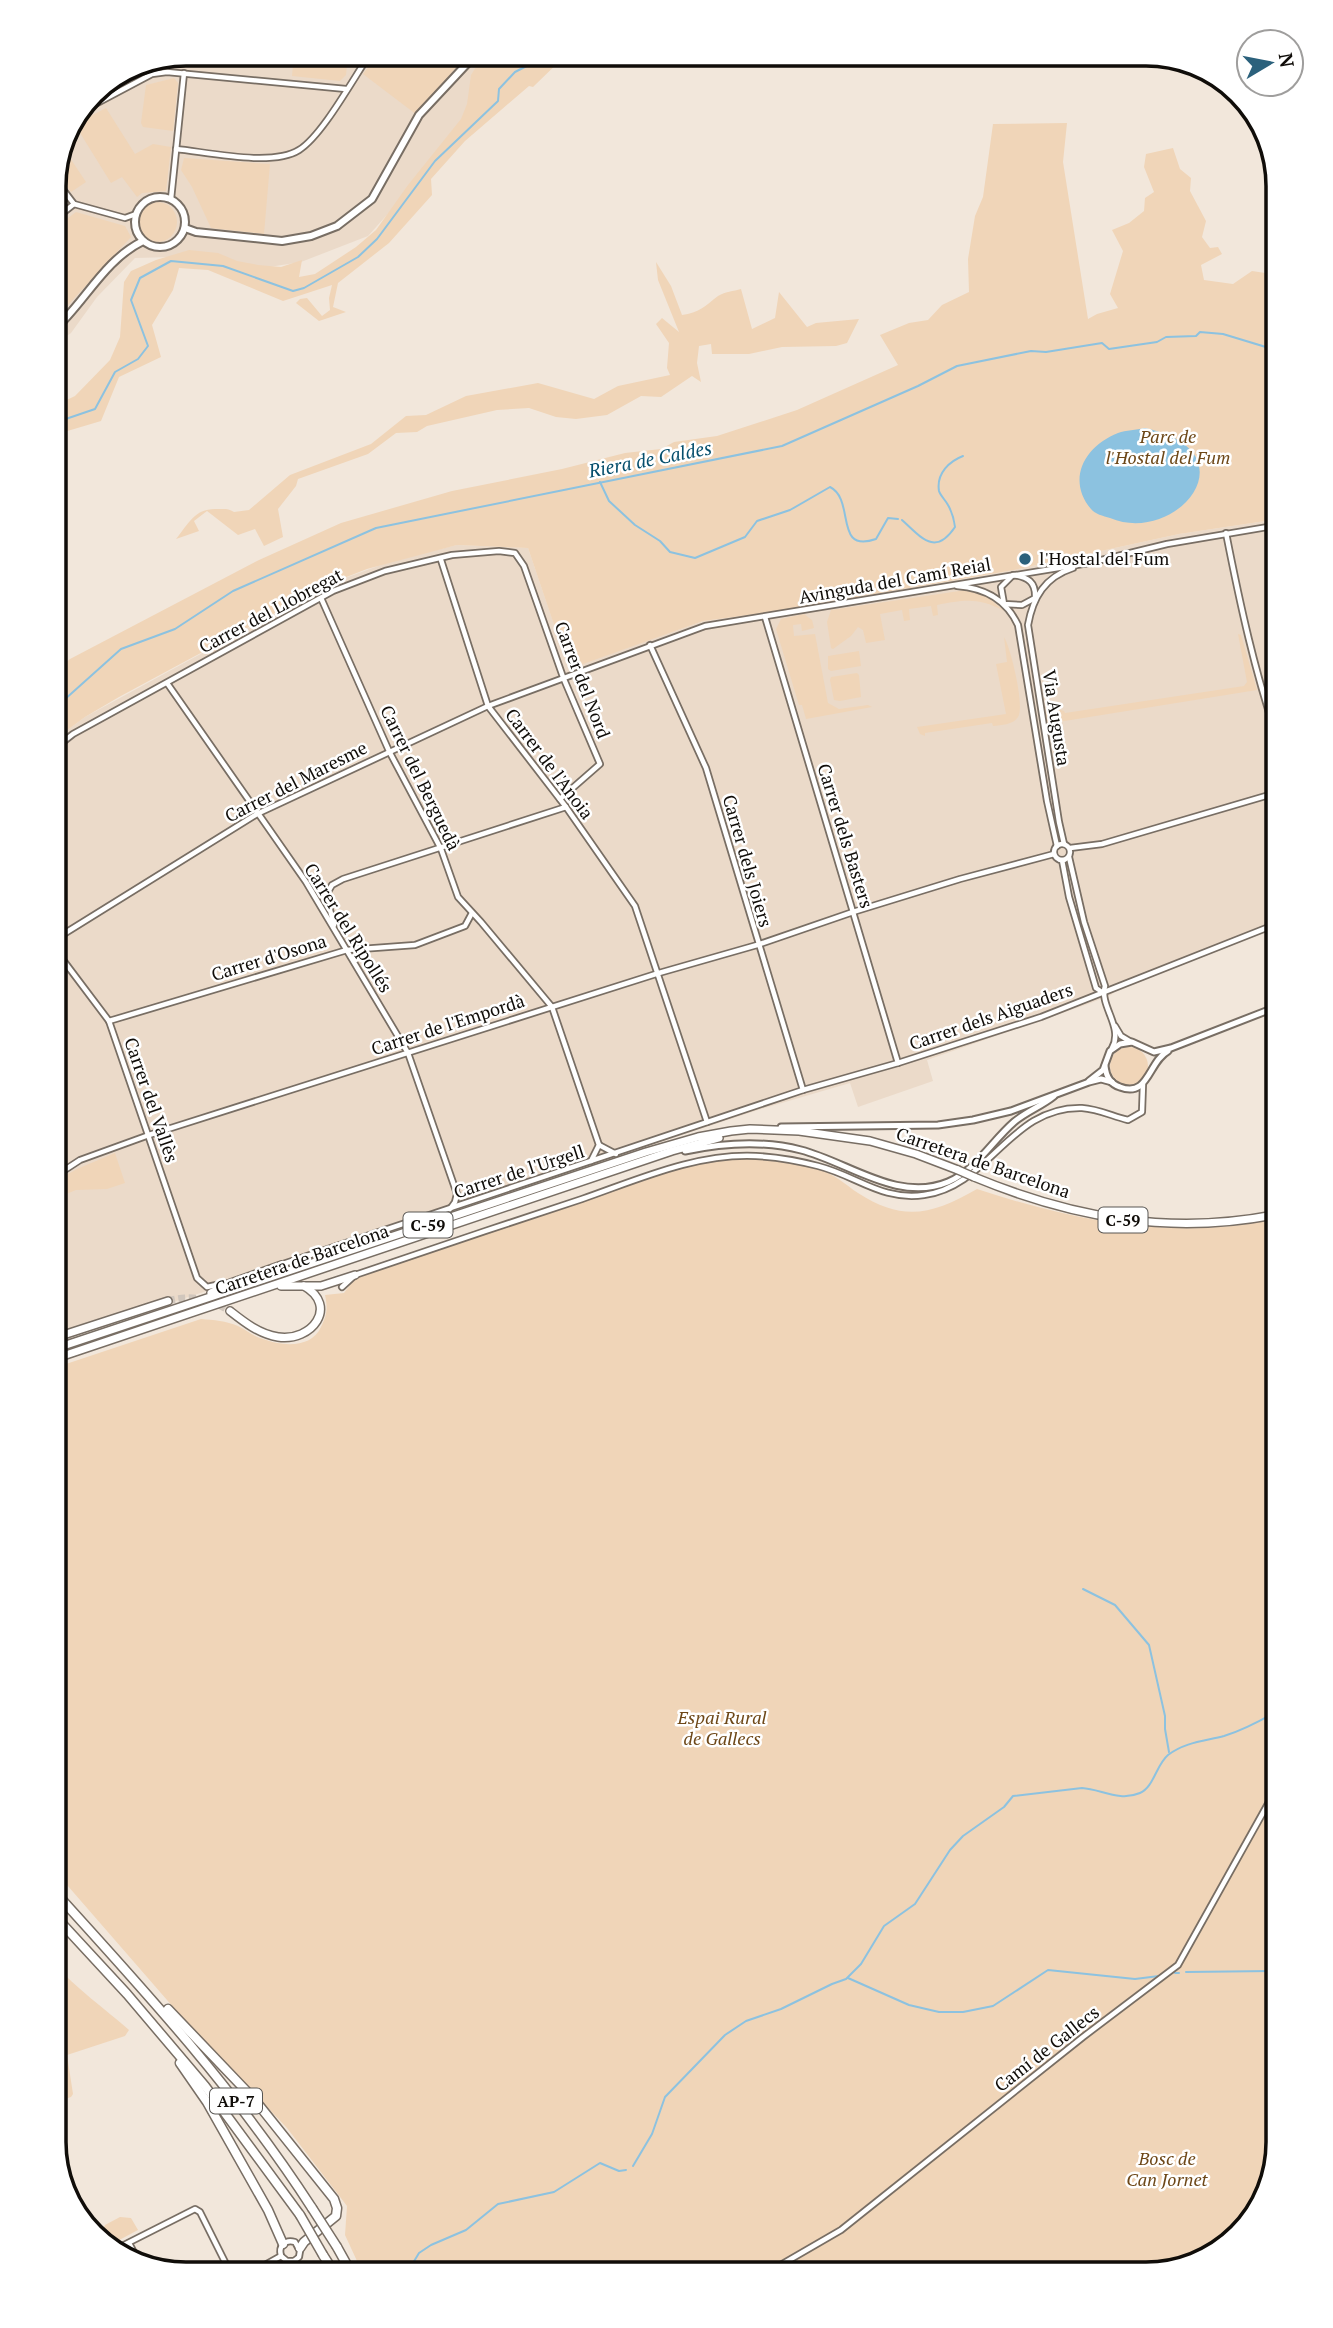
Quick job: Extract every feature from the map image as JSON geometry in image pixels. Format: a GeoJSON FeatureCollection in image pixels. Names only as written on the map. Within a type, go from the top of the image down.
{"type":"FeatureCollection","features":[{"type":"Feature","properties":{"kind":"highway","name":"Carretera de Barcelona"},"geometry":{"type":"LineString","coordinates":[[66,1345],[655,1149],[698,1137],[750,1129],[822,1133],[870,1141],[916,1154],[1043,1203],[1114,1219],[1192,1224],[1266,1216]]}},
{"type":"Feature","properties":{"kind":"highway","name":"Carretera de Barcelona"},"geometry":{"type":"LineString","coordinates":[[66,1355],[705,1141],[761,1131]]}},
{"type":"Feature","properties":{"kind":"highway"},"geometry":{"type":"LineString","coordinates":[[192,1303],[223,1286],[282,1265]]}},
{"type":"Feature","properties":{"kind":"highway"},"geometry":{"type":"LineString","coordinates":[[263,1289],[327,1284],[355,1275]]}},
{"type":"Feature","properties":{"kind":"highway"},"geometry":{"type":"LineString","coordinates":[[230,1311],[254,1329],[270,1335],[301,1335],[313,1328],[319,1313],[314,1294],[304,1286]]}},
{"type":"Feature","properties":{"kind":"highway"},"geometry":{"type":"LineString","coordinates":[[66,1334],[168,1301]]}},
{"type":"Feature","properties":{"kind":"highway","name":"AP-7"},"geometry":{"type":"LineString","coordinates":[[66,1904],[153,1999],[218,2078],[287,2170],[345,2261]]}},
{"type":"Feature","properties":{"kind":"highway","name":"AP-7"},"geometry":{"type":"LineString","coordinates":[[66,1928],[154,2026],[236,2126],[300,2216],[327,2261]]}},
{"type":"Feature","properties":{"kind":"highway"},"geometry":{"type":"LineString","coordinates":[[153,1999],[167,2009],[254,2099],[334,2199],[337,2216],[300,2248]]}},
{"type":"Feature","properties":{"kind":"highway"},"geometry":{"type":"LineString","coordinates":[[154,2026],[219,2123],[272,2218],[283,2244]]}},
{"type":"Feature","properties":{"kind":"main road"},"geometry":{"type":"LineString","coordinates":[[185,228],[196,232],[282,241],[311,236],[337,226],[372,199],[419,115],[465,66]]}},
{"type":"Feature","properties":{"kind":"main road"},"geometry":{"type":"LineString","coordinates":[[148,199],[171,199],[183,211],[185,228],[178,240],[170,246],[162,248],[149,245],[137,234],[136,214],[148,199]]}},
{"type":"Feature","properties":{"kind":"main road"},"geometry":{"type":"LineString","coordinates":[[67,315],[116,260],[143,241]]}},
{"type":"Feature","properties":{"kind":"street"},"geometry":{"type":"LineString","coordinates":[[176,149],[264,159],[298,151],[318,133],[362,66]]}},
{"type":"Feature","properties":{"kind":"street"},"geometry":{"type":"LineString","coordinates":[[103,100],[152,74],[167,72],[346,89]]}},
{"type":"Feature","properties":{"kind":"street"},"geometry":{"type":"LineString","coordinates":[[171,199],[184,73]]}},
{"type":"Feature","properties":{"kind":"street"},"geometry":{"type":"LineString","coordinates":[[67,195],[74,204],[125,218],[136,214]]}},
{"type":"Feature","properties":{"kind":"street"},"geometry":{"type":"LineString","coordinates":[[67,209],[74,204]]}},
{"type":"Feature","properties":{"kind":"street","name":"Avinguda del Camí Reial"},"geometry":{"type":"LineString","coordinates":[[563,677],[705,626],[1089,563],[1266,527]]}},
{"type":"Feature","properties":{"kind":"street"},"geometry":{"type":"LineString","coordinates":[[1226,533],[1250,647],[1266,700]]}},
{"type":"Feature","properties":{"kind":"street","name":"Carrer del Llobregat"},"geometry":{"type":"LineString","coordinates":[[67,739],[333,591],[385,571],[441,560],[452,555],[499,551],[519,556]]}},
{"type":"Feature","properties":{"kind":"street","name":"Carrer del Nord"},"geometry":{"type":"LineString","coordinates":[[519,556],[563,677],[600,764],[560,799]]}},
{"type":"Feature","properties":{"kind":"street","name":"Carrer de l'Anoia"},"geometry":{"type":"LineString","coordinates":[[441,560],[488,706],[566,807],[635,906],[659,973]]}},
{"type":"Feature","properties":{"kind":"street"},"geometry":{"type":"LineString","coordinates":[[950,586],[982,590],[1004,604],[1022,604],[1035,598],[1054,577],[1089,563]]}},
{"type":"Feature","properties":{"kind":"street"},"geometry":{"type":"LineString","coordinates":[[1004,604],[1001,587],[1013,575],[1032,582],[1035,586],[1035,598]]}},
{"type":"Feature","properties":{"kind":"street","name":"Carrer del Berguedà"},"geometry":{"type":"LineString","coordinates":[[321,598],[389,751],[441,849],[457,898],[472,912],[552,1007],[599,1145]]}},
{"type":"Feature","properties":{"kind":"street","name":"Via Augusta"},"geometry":{"type":"LineString","coordinates":[[1035,598],[1028,625],[1028,637],[1065,844]]}},
{"type":"Feature","properties":{"kind":"street","name":"Via Augusta"},"geometry":{"type":"LineString","coordinates":[[1004,604],[1018,625],[1057,846]]}},
{"type":"Feature","properties":{"kind":"street","name":"Carrer dels Basters"},"geometry":{"type":"LineString","coordinates":[[765,617],[898,1063]]}},
{"type":"Feature","properties":{"kind":"street","name":"Carrer dels Joiers"},"geometry":{"type":"LineString","coordinates":[[650,645],[706,768],[757,945],[803,1090]]}},
{"type":"Feature","properties":{"kind":"street","name":"Carrer del Maresme"},"geometry":{"type":"LineString","coordinates":[[67,932],[257,814],[488,706],[563,677]]}},
{"type":"Feature","properties":{"kind":"street","name":"Carrer del Ripollés"},"geometry":{"type":"LineString","coordinates":[[167,683],[306,883],[408,1053],[457,1194],[450,1209]]}},
{"type":"Feature","properties":{"kind":"street"},"geometry":{"type":"LineString","coordinates":[[1103,993],[1096,988],[1069,897],[1062,860],[1054,854],[1057,846],[1065,844],[1070,848],[1102,844],[1266,796]]}},
{"type":"Feature","properties":{"kind":"street"},"geometry":{"type":"LineString","coordinates":[[336,933],[326,895],[332,885],[343,879],[566,807]]}},
{"type":"Feature","properties":{"kind":"street"},"geometry":{"type":"LineString","coordinates":[[1070,848],[1069,857],[1087,933],[1105,986],[1103,993],[1114,1026],[1115,1042],[1105,1066],[1088,1082]]}},
{"type":"Feature","properties":{"kind":"street","name":"Carrer de l'Empordà"},"geometry":{"type":"LineString","coordinates":[[66,1169],[80,1160],[149,1135],[659,973],[757,945],[853,912],[1054,854]]}},
{"type":"Feature","properties":{"kind":"street"},"geometry":{"type":"LineString","coordinates":[[1062,860],[1069,857]]}},
{"type":"Feature","properties":{"kind":"street","name":"Carrer d'Osona"},"geometry":{"type":"LineString","coordinates":[[109,1021],[347,950],[415,945],[465,926],[472,912]]}},
{"type":"Feature","properties":{"kind":"street","name":"Carrer dels Aiguaders"},"geometry":{"type":"LineString","coordinates":[[707,1122],[1041,1017],[1266,928]]}},
{"type":"Feature","properties":{"kind":"street","name":"Carrer del Vallès"},"geometry":{"type":"LineString","coordinates":[[67,965],[109,1021],[195,1274]]}},
{"type":"Feature","properties":{"kind":"street"},"geometry":{"type":"LineString","coordinates":[[659,973],[707,1122]]}},
{"type":"Feature","properties":{"kind":"street"},"geometry":{"type":"LineString","coordinates":[[1114,1026],[1121,1036],[1154,1052],[1266,1011]]}},
{"type":"Feature","properties":{"kind":"street"},"geometry":{"type":"LineString","coordinates":[[1110,1051],[1120,1044],[1132,1042]]}},
{"type":"Feature","properties":{"kind":"street"},"geometry":{"type":"LineString","coordinates":[[342,1287],[355,1275],[694,1161],[755,1156],[818,1166],[893,1196],[925,1195],[950,1188],[965,1180],[1024,1126],[1045,1114],[1060,1109],[1093,1109],[1128,1120],[1142,1112],[1143,1084],[1158,1058],[1171,1048]]}},
{"type":"Feature","properties":{"kind":"street"},"geometry":{"type":"LineString","coordinates":[[1144,1049],[1150,1057],[1151,1069]]}},
{"type":"Feature","properties":{"kind":"street"},"geometry":{"type":"LineString","coordinates":[[1105,1066],[1112,1082]]}},
{"type":"Feature","properties":{"kind":"street"},"geometry":{"type":"LineString","coordinates":[[750,1129],[938,1125],[1011,1111],[1088,1082],[1101,1080],[1128,1089],[1142,1099]]}},
{"type":"Feature","properties":{"kind":"street"},"geometry":{"type":"LineString","coordinates":[[1128,1089],[1143,1084]]}},
{"type":"Feature","properties":{"kind":"street"},"geometry":{"type":"LineString","coordinates":[[639,1163],[717,1145],[774,1145],[824,1157],[895,1185],[925,1188],[960,1176],[1016,1121],[1054,1096]]}},
{"type":"Feature","properties":{"kind":"street","name":"Carrer de l'Urgell"},"geometry":{"type":"LineString","coordinates":[[195,1274],[203,1284],[213,1287],[707,1122]]}},
{"type":"Feature","properties":{"kind":"street"},"geometry":{"type":"LineString","coordinates":[[591,1162],[599,1145],[616,1154]]}},
{"type":"Feature","properties":{"kind":"street","name":"Camí de Gallecs"},"geometry":{"type":"LineString","coordinates":[[786,2262],[841,2230],[1178,1965],[1266,1807]]}},
{"type":"Feature","properties":{"kind":"street"},"geometry":{"type":"LineString","coordinates":[[126,2244],[195,2209],[200,2212],[225,2261]]}},
{"type":"Feature","properties":{"kind":"street"},"geometry":{"type":"LineString","coordinates":[[291,2241],[300,2248],[300,2254],[294,2261],[287,2261],[281,2256],[280,2249],[283,2244],[291,2241]]}},
{"type":"Feature","properties":{"kind":"street"},"geometry":{"type":"LineString","coordinates":[[129,2243],[132,2248]]}},
{"type":"Feature","properties":{"kind":"street"},"geometry":{"type":"LineString","coordinates":[[271,2261],[281,2256]]}},
{"type":"Feature","properties":{"kind":"shaded area"},"geometry":{"type":"Polygon","coordinates":[[[186,66],[520,66],[368,236],[301,262],[269,267],[172,257],[135,258],[97,297],[67,336],[67,179],[71,155],[79,133],[91,113],[107,96],[126,83],[163,69],[186,66]]]}},
{"type":"Feature","properties":{"kind":"shaded area"},"geometry":{"type":"Polygon","coordinates":[[[1266,521],[1266,931],[1118,989],[1111,995],[1088,1004],[927,1060],[933,1081],[858,1107],[850,1083],[761,1109],[66,1337],[67,731],[85,717],[331,583],[395,560],[457,545],[528,548],[569,668],[703,621],[1014,570],[1179,534],[1266,521]]]}},
{"type":"Feature","properties":{"kind":"green space"},"geometry":{"type":"Polygon","coordinates":[[[293,66],[347,66],[346,75],[340,81],[292,76],[293,66]]]}},
{"type":"Feature","properties":{"kind":"green space"},"geometry":{"type":"Polygon","coordinates":[[[369,66],[457,66],[417,115],[363,74],[369,66]]]}},
{"type":"Feature","properties":{"kind":"green space"},"geometry":{"type":"Polygon","coordinates":[[[554,66],[533,87],[529,86],[465,141],[431,179],[432,195],[389,243],[338,283],[333,307],[346,312],[319,321],[296,303],[307,298],[322,316],[330,310],[332,285],[283,301],[208,270],[179,268],[173,290],[152,325],[161,357],[119,377],[101,421],[67,431],[67,400],[75,396],[110,360],[120,337],[124,282],[131,271],[189,250],[218,253],[237,261],[258,265],[281,267],[302,260],[299,277],[315,274],[376,230],[461,119],[467,104],[471,75],[476,67],[554,66]]]}},
{"type":"Feature","properties":{"kind":"green space"},"geometry":{"type":"Polygon","coordinates":[[[174,78],[178,83],[173,131],[143,127],[141,123],[146,85],[174,78]]]}},
{"type":"Feature","properties":{"kind":"green space"},"geometry":{"type":"Polygon","coordinates":[[[106,108],[135,154],[153,144],[171,147],[166,191],[142,193],[137,197],[122,177],[111,183],[80,132],[89,117],[106,108]]]}},
{"type":"Feature","properties":{"kind":"green space","name":"Parc de l'Hostal del Fum"},"geometry":{"type":"Polygon","coordinates":[[[1067,123],[1063,162],[1088,319],[1118,308],[1110,294],[1123,251],[1112,230],[1129,223],[1144,211],[1145,198],[1154,192],[1144,167],[1146,154],[1173,148],[1180,169],[1191,178],[1190,191],[1206,221],[1202,237],[1210,248],[1218,247],[1222,254],[1201,265],[1204,280],[1233,284],[1252,271],[1266,273],[1266,521],[1179,534],[1014,570],[703,621],[569,669],[528,548],[457,545],[367,569],[331,583],[119,697],[67,731],[67,662],[70,659],[259,560],[341,523],[452,491],[562,469],[625,453],[661,449],[674,442],[717,436],[797,410],[898,365],[880,335],[909,323],[928,320],[942,305],[969,292],[968,259],[975,216],[983,197],[993,124],[1067,123]]]}},
{"type":"Feature","properties":{"kind":"green space"},"geometry":{"type":"Polygon","coordinates":[[[184,158],[270,164],[264,234],[211,228],[181,170],[184,158]]]}},
{"type":"Feature","properties":{"kind":"green space"},"geometry":{"type":"Polygon","coordinates":[[[70,159],[86,182],[71,192],[67,187],[70,159]]]}},
{"type":"Feature","properties":{"kind":"green space"},"geometry":{"type":"Polygon","coordinates":[[[157,202],[171,208],[177,222],[171,236],[157,242],[143,236],[137,222],[143,208],[157,202]]]}},
{"type":"Feature","properties":{"kind":"green space"},"geometry":{"type":"Polygon","coordinates":[[[76,212],[125,226],[131,237],[67,306],[67,219],[76,212]]]}},
{"type":"Feature","properties":{"kind":"green space"},"geometry":{"type":"Polygon","coordinates":[[[656,262],[671,286],[682,315],[697,311],[720,295],[741,289],[752,329],[775,318],[779,292],[807,327],[816,323],[859,319],[847,343],[836,346],[782,347],[749,354],[712,354],[711,344],[699,346],[697,363],[701,382],[692,376],[661,397],[641,396],[607,415],[576,419],[556,417],[529,408],[497,410],[427,426],[417,432],[396,433],[368,454],[298,479],[296,486],[278,509],[283,537],[264,546],[255,529],[238,535],[207,511],[194,521],[199,531],[176,539],[193,518],[203,511],[249,510],[290,475],[371,444],[406,416],[426,415],[466,396],[538,383],[594,399],[618,386],[670,375],[667,368],[669,343],[656,324],[662,318],[679,332],[658,280],[656,262]]]}},
{"type":"Feature","properties":{"kind":"green space"},"geometry":{"type":"Polygon","coordinates":[[[966,590],[988,597],[1004,611],[986,603],[963,601],[937,605],[938,615],[933,616],[931,606],[909,609],[910,620],[904,621],[902,610],[880,614],[885,640],[866,643],[863,630],[858,627],[851,636],[831,648],[827,622],[831,610],[966,590]]]}},
{"type":"Feature","properties":{"kind":"green space"},"geometry":{"type":"Polygon","coordinates":[[[804,614],[812,620],[814,628],[802,631],[801,624],[793,625],[794,636],[815,634],[828,703],[839,709],[868,705],[872,707],[806,719],[802,705],[799,705],[776,629],[781,619],[804,614]]]}},
{"type":"Feature","properties":{"kind":"green space"},"geometry":{"type":"Polygon","coordinates":[[[1238,634],[1241,635],[1257,690],[1046,724],[1044,710],[1055,708],[1065,713],[1244,686],[1247,682],[1238,634]]]}},
{"type":"Feature","properties":{"kind":"green space"},"geometry":{"type":"Polygon","coordinates":[[[1004,637],[1020,702],[1016,720],[1003,725],[993,726],[992,723],[925,733],[925,736],[920,734],[917,727],[1006,714],[996,664],[1007,662],[1004,637]]]}},
{"type":"Feature","properties":{"kind":"green space"},"geometry":{"type":"Polygon","coordinates":[[[859,651],[861,666],[831,671],[828,669],[828,656],[859,651]]]}},
{"type":"Feature","properties":{"kind":"green space"},"geometry":{"type":"Polygon","coordinates":[[[857,673],[861,697],[834,700],[831,677],[857,673]]]}},
{"type":"Feature","properties":{"kind":"green space"},"geometry":{"type":"Polygon","coordinates":[[[1129,1047],[1143,1052],[1148,1066],[1143,1080],[1129,1085],[1115,1080],[1110,1066],[1115,1052],[1129,1047]]]}},
{"type":"Feature","properties":{"kind":"green space"},"geometry":{"type":"Polygon","coordinates":[[[115,1153],[125,1183],[107,1189],[76,1190],[66,1194],[66,1175],[115,1153]]]}},
{"type":"Feature","properties":{"kind":"green space","name":"Espai Rural de Gallecs"},"geometry":{"type":"Polygon","coordinates":[[[731,1159],[776,1160],[810,1166],[831,1174],[874,1202],[904,1211],[918,1212],[946,1205],[977,1189],[1088,1219],[1126,1224],[1202,1228],[1266,1220],[1266,2141],[1264,2165],[1254,2195],[1237,2221],[1226,2232],[1200,2249],[1170,2259],[1146,2262],[357,2261],[345,2235],[347,2206],[287,2128],[187,2023],[66,1884],[66,1364],[201,1319],[233,1324],[271,1341],[287,1344],[303,1342],[316,1334],[321,1327],[326,1311],[325,1295],[344,1293],[356,1277],[697,1163],[731,1159]]]}},
{"type":"Feature","properties":{"kind":"green space"},"geometry":{"type":"Polygon","coordinates":[[[66,1976],[129,2030],[125,2036],[67,2055],[73,2094],[66,2099],[66,1976]]]}},
{"type":"Feature","properties":{"kind":"green space"},"geometry":{"type":"Polygon","coordinates":[[[120,2217],[131,2218],[138,2230],[119,2240],[103,2228],[120,2217]]]}},
{"type":"Feature","properties":{"kind":"water"},"geometry":{"type":"Polygon","coordinates":[[[1145,428],[1178,440],[1195,456],[1200,474],[1194,492],[1179,508],[1159,519],[1135,523],[1099,515],[1091,509],[1080,486],[1080,475],[1088,455],[1096,446],[1118,433],[1145,428]]]}},
{"type":"Feature","properties":{"kind":"waterway"},"geometry":{"type":"LineString","coordinates":[[67,419],[95,409],[115,372],[138,359],[148,346],[131,300],[140,278],[171,261],[223,266],[293,291],[304,288],[358,257],[377,239],[435,161],[498,101],[499,89],[515,72],[526,66]]}},
{"type":"Feature","properties":{"kind":"waterway","name":"Riera de Caldes"},"geometry":{"type":"LineString","coordinates":[[67,698],[121,649],[175,629],[233,591],[376,528],[782,446],[957,366],[1031,351],[1046,352],[1102,343],[1109,349],[1157,342],[1166,337],[1196,336],[1200,332],[1223,334],[1266,347]]}},
{"type":"Feature","properties":{"kind":"waterway"},"geometry":{"type":"LineString","coordinates":[[902,520],[928,541],[941,541],[948,536],[955,527],[951,510],[939,491],[940,479],[949,465],[963,456]]}},
{"type":"Feature","properties":{"kind":"waterway"},"geometry":{"type":"LineString","coordinates":[[600,482],[609,501],[635,525],[660,541],[670,552],[695,558],[745,537],[757,521],[790,510],[830,487],[838,494],[849,533],[854,539],[863,542],[876,539],[888,518],[898,519]]}},
{"type":"Feature","properties":{"kind":"waterway"},"geometry":{"type":"LineString","coordinates":[[1083,1589],[1115,1605],[1149,1645],[1165,1716],[1169,1752]]}},
{"type":"Feature","properties":{"kind":"waterway"},"geometry":{"type":"LineString","coordinates":[[633,2166],[652,2134],[665,2097],[725,2035],[746,2021],[781,2009],[846,1979],[861,1964],[884,1926],[915,1904],[950,1850],[963,1836],[1004,1807],[1013,1796],[1082,1788],[1117,1796],[1140,1793],[1149,1786],[1168,1755],[1188,1745],[1238,1731],[1266,1717]]}},
{"type":"Feature","properties":{"kind":"waterway"},"geometry":{"type":"LineString","coordinates":[[848,1978],[909,2005],[939,2012],[963,2012],[993,2006],[1048,1970],[1135,1979],[1159,1976]]}},
{"type":"Feature","properties":{"kind":"waterway"},"geometry":{"type":"LineString","coordinates":[[1186,1972],[1266,1971]]}},
{"type":"Feature","properties":{"kind":"waterway"},"geometry":{"type":"LineString","coordinates":[[414,2261],[419,2253],[466,2230],[498,2204],[554,2192],[600,2163],[619,2171],[626,2170]]}},
{"type":"Feature","properties":{"kind":"tunnel"},"geometry":{"type":"LineString","coordinates":[[168,1301],[200,1299],[230,1311]]}},
{"type":"Feature","properties":{"kind":"place","name":"l'Hostal del Fum"},"geometry":{"type":"Point","coordinates":[1025,559]}},
{"type":"Feature","properties":{"kind":"park label","name":"Bosc de Can Jornet"},"geometry":{"type":"Point","coordinates":[1167,2169]}}]}
